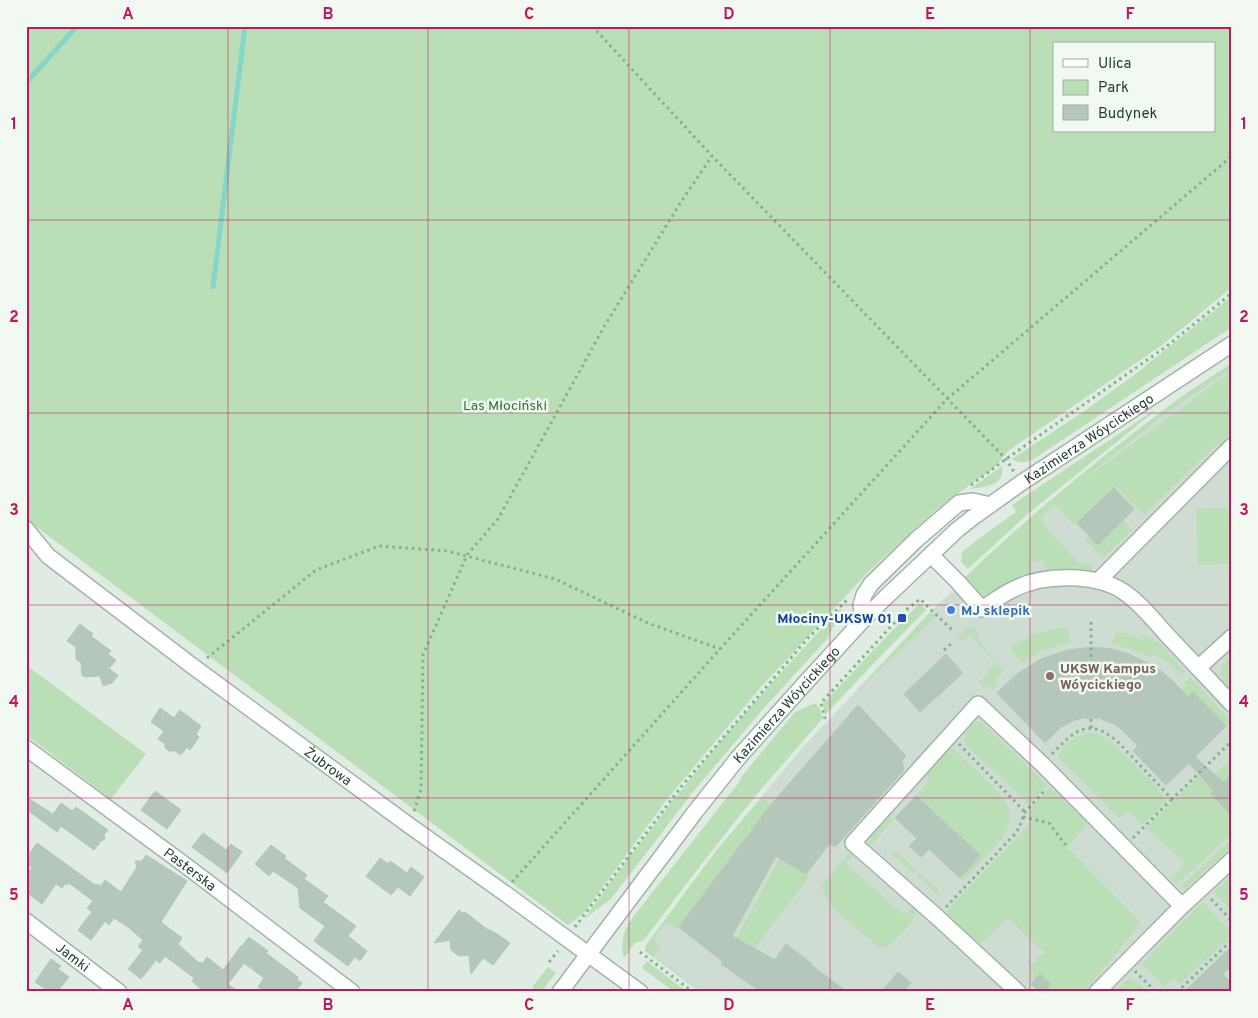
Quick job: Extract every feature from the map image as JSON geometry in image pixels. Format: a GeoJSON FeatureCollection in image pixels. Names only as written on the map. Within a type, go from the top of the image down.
{"type":"FeatureCollection","features":[{"type":"Feature","properties":{"kind":"street","name":"Kazimierza Wóycickiego"},"geometry":{"type":"LineString","coordinates":[[560,992],[695,812],[738,758],[863,620],[957,530],[1232,344]]}},
{"type":"Feature","properties":{"kind":"street"},"geometry":{"type":"LineString","coordinates":[[1098,582],[1232,446]]}},
{"type":"Feature","properties":{"kind":"street"},"geometry":{"type":"LineString","coordinates":[[863,620],[861,605],[864,595],[871,584],[916,540],[959,503],[973,501],[990,506]]}},
{"type":"Feature","properties":{"kind":"street","name":"Żubrowa"},"geometry":{"type":"LineString","coordinates":[[26,529],[48,556],[195,668],[640,992]]}},
{"type":"Feature","properties":{"kind":"street"},"geometry":{"type":"LineString","coordinates":[[931,555],[982,609],[1015,588],[1036,581],[1069,578],[1113,586],[1133,599],[1232,704]]}},
{"type":"Feature","properties":{"kind":"street"},"geometry":{"type":"LineString","coordinates":[[1198,668],[1232,637]]}},
{"type":"Feature","properties":{"kind":"street"},"geometry":{"type":"LineString","coordinates":[[1018,992],[852,842],[978,704],[1056,778],[1182,906]]}},
{"type":"Feature","properties":{"kind":"street","name":"Pasterska"},"geometry":{"type":"LineString","coordinates":[[26,748],[185,865],[352,992]]}},
{"type":"Feature","properties":{"kind":"street"},"geometry":{"type":"LineString","coordinates":[[1097,992],[1182,906],[1232,860]]}},
{"type":"Feature","properties":{"kind":"street","name":"Jamki"},"geometry":{"type":"LineString","coordinates":[[26,921],[119,992]]}},
{"type":"Feature","properties":{"kind":"path"},"geometry":{"type":"LineString","coordinates":[[592,26],[712,156],[1006,459]]}},
{"type":"Feature","properties":{"kind":"path"},"geometry":{"type":"LineString","coordinates":[[410,826],[421,789],[424,655],[467,556],[498,519],[606,325],[681,202],[712,156]]}},
{"type":"Feature","properties":{"kind":"path"},"geometry":{"type":"LineString","coordinates":[[504,892],[946,399],[1232,156]]}},
{"type":"Feature","properties":{"kind":"path"},"geometry":{"type":"LineString","coordinates":[[968,487],[1166,346],[1232,293]]}},
{"type":"Feature","properties":{"kind":"path"},"geometry":{"type":"LineString","coordinates":[[195,668],[316,570],[379,546],[447,550],[555,579],[648,624],[720,649]]}},
{"type":"Feature","properties":{"kind":"path"},"geometry":{"type":"LineString","coordinates":[[567,938],[680,786],[808,638],[849,598]]}},
{"type":"Feature","properties":{"kind":"path"},"geometry":{"type":"LineString","coordinates":[[825,719],[820,703],[905,611],[920,599],[953,631]]}},
{"type":"Feature","properties":{"kind":"path"},"geometry":{"type":"LineString","coordinates":[[1091,622],[1091,659]]}},
{"type":"Feature","properties":{"kind":"path"},"geometry":{"type":"LineString","coordinates":[[944,650],[952,643]]}},
{"type":"Feature","properties":{"kind":"path"},"geometry":{"type":"LineString","coordinates":[[1091,718],[1091,728]]}},
{"type":"Feature","properties":{"kind":"path"},"geometry":{"type":"LineString","coordinates":[[1054,752],[1074,733],[1084,729],[1091,728],[1108,733],[1172,799]]}},
{"type":"Feature","properties":{"kind":"path"},"geometry":{"type":"LineString","coordinates":[[950,735],[1025,812]]}},
{"type":"Feature","properties":{"kind":"path"},"geometry":{"type":"LineString","coordinates":[[1124,847],[1232,741]]}},
{"type":"Feature","properties":{"kind":"path"},"geometry":{"type":"LineString","coordinates":[[937,917],[1014,835],[1025,812],[1056,778]]}},
{"type":"Feature","properties":{"kind":"path"},"geometry":{"type":"LineString","coordinates":[[1023,817],[1049,823],[1067,847]]}},
{"type":"Feature","properties":{"kind":"path"},"geometry":{"type":"LineString","coordinates":[[1207,895],[1231,919]]}},
{"type":"Feature","properties":{"kind":"path"},"geometry":{"type":"LineString","coordinates":[[1178,992],[1232,938]]}},
{"type":"Feature","properties":{"kind":"path"},"geometry":{"type":"LineString","coordinates":[[640,952],[693,992]]}},
{"type":"Feature","properties":{"kind":"path"},"geometry":{"type":"LineString","coordinates":[[1133,969],[1156,992]]}},
{"type":"Feature","properties":{"kind":"shaded area","name":"UKSW Kampus Wóycickiego"},"geometry":{"type":"Polygon","coordinates":[[[1232,369],[1232,992],[700,992],[645,951],[646,945],[716,851],[804,746],[941,601],[1055,504],[1172,409],[1232,369]]]}},
{"type":"Feature","properties":{"kind":"green space","name":"Las Młociński"},"geometry":{"type":"Polygon","coordinates":[[[26,26],[1232,26],[1232,287],[1162,345],[1008,451],[995,467],[938,508],[870,570],[761,687],[668,798],[583,914],[568,925],[26,519],[26,26]]]}},
{"type":"Feature","properties":{"kind":"green space"},"geometry":{"type":"Polygon","coordinates":[[[1232,296],[1232,327],[1032,460],[1022,462],[1012,459],[1133,376],[1232,296]]]}},
{"type":"Feature","properties":{"kind":"green space"},"geometry":{"type":"Polygon","coordinates":[[[1232,363],[1232,369],[1172,409],[1086,478],[1232,371],[1232,437],[1222,447],[1217,444],[1144,515],[1116,486],[1074,525],[1055,504],[1041,517],[1049,532],[1080,564],[1090,563],[1092,569],[1090,572],[1060,570],[1047,572],[1043,560],[1030,563],[1032,575],[989,595],[975,591],[964,578],[1015,531],[1095,463],[1178,399],[1232,363]]]}},
{"type":"Feature","properties":{"kind":"green space"},"geometry":{"type":"Polygon","coordinates":[[[1153,411],[1030,512],[968,569],[961,562],[962,552],[1016,512],[1012,505],[1153,411]]]}},
{"type":"Feature","properties":{"kind":"green space"},"geometry":{"type":"Polygon","coordinates":[[[1002,466],[1001,478],[997,482],[970,489],[1002,466]]]}},
{"type":"Feature","properties":{"kind":"green space"},"geometry":{"type":"Polygon","coordinates":[[[1232,507],[1232,564],[1198,565],[1196,509],[1232,507]]]}},
{"type":"Feature","properties":{"kind":"green space"},"geometry":{"type":"Polygon","coordinates":[[[1123,520],[1132,530],[1103,558],[1085,540],[1089,536],[1098,544],[1123,520]]]}},
{"type":"Feature","properties":{"kind":"green space"},"geometry":{"type":"Polygon","coordinates":[[[920,604],[926,610],[825,715],[823,704],[920,604]]]}},
{"type":"Feature","properties":{"kind":"green space"},"geometry":{"type":"Polygon","coordinates":[[[840,609],[842,610],[828,638],[763,709],[693,792],[611,899],[584,919],[706,759],[840,609]]]}},
{"type":"Feature","properties":{"kind":"green space"},"geometry":{"type":"Polygon","coordinates":[[[930,612],[937,616],[855,693],[930,612]]]}},
{"type":"Feature","properties":{"kind":"green space"},"geometry":{"type":"Polygon","coordinates":[[[971,626],[976,629],[981,643],[1003,671],[995,680],[998,683],[992,689],[988,685],[984,688],[979,682],[989,674],[987,671],[996,663],[969,634],[960,642],[958,640],[959,636],[971,626]]]}},
{"type":"Feature","properties":{"kind":"green space"},"geometry":{"type":"Polygon","coordinates":[[[1061,627],[1067,630],[1071,642],[1041,651],[1021,663],[1010,648],[1033,635],[1061,627]]]}},
{"type":"Feature","properties":{"kind":"green space"},"geometry":{"type":"Polygon","coordinates":[[[1117,632],[1144,640],[1139,633],[1158,642],[1185,672],[1181,675],[1167,662],[1154,654],[1151,657],[1112,644],[1117,632]]]}},
{"type":"Feature","properties":{"kind":"green space"},"geometry":{"type":"Polygon","coordinates":[[[1232,656],[1232,688],[1220,675],[1222,666],[1232,656]]]}},
{"type":"Feature","properties":{"kind":"green space"},"geometry":{"type":"Polygon","coordinates":[[[26,665],[146,754],[111,799],[26,735],[26,665]]]}},
{"type":"Feature","properties":{"kind":"green space"},"geometry":{"type":"Polygon","coordinates":[[[1190,677],[1231,721],[1226,726],[1193,693],[1188,697],[1181,690],[1186,686],[1184,683],[1190,677]]]}},
{"type":"Feature","properties":{"kind":"green space"},"geometry":{"type":"Polygon","coordinates":[[[815,703],[819,707],[823,718],[757,794],[644,940],[635,943],[624,958],[623,939],[630,921],[740,781],[741,777],[795,712],[815,703]]]}},
{"type":"Feature","properties":{"kind":"green space"},"geometry":{"type":"Polygon","coordinates":[[[977,722],[981,722],[1046,784],[1046,787],[1029,804],[966,745],[965,738],[967,732],[977,722]]]}},
{"type":"Feature","properties":{"kind":"green space"},"geometry":{"type":"Polygon","coordinates":[[[1090,733],[1110,740],[1154,784],[1167,801],[1143,824],[1127,811],[1119,818],[1057,756],[1071,741],[1079,736],[1090,733]]]}},
{"type":"Feature","properties":{"kind":"green space"},"geometry":{"type":"Polygon","coordinates":[[[952,749],[993,786],[1010,812],[1009,823],[1004,836],[963,881],[960,878],[980,855],[916,796],[930,780],[923,773],[943,752],[952,749]]]}},
{"type":"Feature","properties":{"kind":"green space"},"geometry":{"type":"Polygon","coordinates":[[[1231,759],[1232,772],[1222,781],[1215,774],[1231,759]]]}},
{"type":"Feature","properties":{"kind":"green space"},"geometry":{"type":"Polygon","coordinates":[[[1199,776],[1215,791],[1211,795],[1228,812],[1232,808],[1232,833],[1177,884],[1171,879],[1185,863],[1146,828],[1199,776]]]}},
{"type":"Feature","properties":{"kind":"green space"},"geometry":{"type":"Polygon","coordinates":[[[1050,788],[1088,823],[1067,847],[1141,923],[1084,992],[1044,992],[1051,984],[1040,974],[1034,981],[1029,967],[1044,952],[1008,918],[981,943],[976,941],[948,916],[947,912],[1030,824],[1030,808],[1050,788]]]}},
{"type":"Feature","properties":{"kind":"green space"},"geometry":{"type":"Polygon","coordinates":[[[762,797],[794,825],[788,834],[764,813],[677,929],[666,922],[652,939],[661,946],[654,957],[700,992],[645,951],[646,945],[716,851],[762,797]]]}},
{"type":"Feature","properties":{"kind":"green space"},"geometry":{"type":"Polygon","coordinates":[[[887,813],[894,819],[871,845],[871,832],[887,813]]]}},
{"type":"Feature","properties":{"kind":"green space"},"geometry":{"type":"Polygon","coordinates":[[[1232,839],[1232,846],[1184,890],[1182,885],[1232,839]]]}},
{"type":"Feature","properties":{"kind":"green space"},"geometry":{"type":"Polygon","coordinates":[[[896,852],[916,870],[913,873],[893,855],[896,852]]]}},
{"type":"Feature","properties":{"kind":"green space"},"geometry":{"type":"Polygon","coordinates":[[[848,854],[854,854],[846,864],[904,915],[913,906],[915,910],[914,917],[908,926],[884,948],[880,948],[834,910],[821,887],[848,854]]]}},
{"type":"Feature","properties":{"kind":"green space"},"geometry":{"type":"Polygon","coordinates":[[[780,858],[810,876],[754,949],[736,938],[780,858]]]}},
{"type":"Feature","properties":{"kind":"green space"},"geometry":{"type":"Polygon","coordinates":[[[919,872],[939,890],[938,893],[916,875],[919,872]]]}},
{"type":"Feature","properties":{"kind":"green space"},"geometry":{"type":"Polygon","coordinates":[[[1232,876],[1232,908],[1230,908],[1215,894],[1215,891],[1232,876]]]}},
{"type":"Feature","properties":{"kind":"green space"},"geometry":{"type":"Polygon","coordinates":[[[1202,903],[1231,932],[1227,940],[1179,984],[1175,979],[1164,986],[1142,964],[1202,903]]]}},
{"type":"Feature","properties":{"kind":"green space"},"geometry":{"type":"Polygon","coordinates":[[[647,961],[687,992],[674,992],[642,968],[647,961]]]}},
{"type":"Feature","properties":{"kind":"green space"},"geometry":{"type":"Polygon","coordinates":[[[548,967],[556,973],[542,991],[536,990],[532,987],[548,967]]]}},
{"type":"Feature","properties":{"kind":"green space"},"geometry":{"type":"Polygon","coordinates":[[[1131,977],[1147,992],[1115,992],[1131,977]]]}},
{"type":"Feature","properties":{"kind":"building"},"geometry":{"type":"Polygon","coordinates":[[[1114,488],[1134,509],[1098,545],[1077,523],[1114,488]]]}},
{"type":"Feature","properties":{"kind":"building"},"geometry":{"type":"Polygon","coordinates":[[[80,624],[93,634],[91,636],[111,651],[108,654],[116,660],[109,669],[118,675],[112,683],[103,686],[100,676],[82,676],[81,663],[76,659],[76,647],[67,641],[80,624]]]}},
{"type":"Feature","properties":{"kind":"building"},"geometry":{"type":"Polygon","coordinates":[[[1092,647],[1111,649],[1129,654],[1154,666],[1171,679],[1188,697],[1193,692],[1226,726],[1195,757],[1223,782],[1232,774],[1232,816],[1211,794],[1214,791],[1189,763],[1166,785],[1133,751],[1138,746],[1120,728],[1099,718],[1075,720],[1061,727],[1045,743],[997,693],[1017,674],[1041,659],[1068,650],[1092,647]]]}},
{"type":"Feature","properties":{"kind":"building"},"geometry":{"type":"Polygon","coordinates":[[[946,654],[963,673],[920,712],[904,694],[946,654]]]}},
{"type":"Feature","properties":{"kind":"building"},"geometry":{"type":"Polygon","coordinates":[[[858,705],[906,756],[902,761],[904,770],[835,847],[830,843],[806,874],[776,856],[732,936],[775,960],[786,944],[847,992],[761,992],[721,964],[723,962],[679,927],[773,802],[858,705]]]}},
{"type":"Feature","properties":{"kind":"building"},"geometry":{"type":"Polygon","coordinates":[[[160,708],[174,718],[180,710],[201,726],[196,734],[199,737],[190,750],[187,747],[181,755],[175,751],[169,751],[165,748],[165,744],[158,739],[164,731],[151,722],[160,708]]]}},
{"type":"Feature","properties":{"kind":"building"},"geometry":{"type":"Polygon","coordinates":[[[155,791],[181,810],[167,829],[141,810],[155,791]]]}},
{"type":"Feature","properties":{"kind":"building"},"geometry":{"type":"Polygon","coordinates":[[[916,796],[980,855],[960,878],[929,849],[921,857],[909,846],[917,838],[895,818],[916,796]]]}},
{"type":"Feature","properties":{"kind":"building"},"geometry":{"type":"Polygon","coordinates":[[[26,797],[53,814],[61,803],[72,811],[76,807],[108,830],[104,835],[105,839],[94,850],[61,826],[57,832],[26,809],[26,797]]]}},
{"type":"Feature","properties":{"kind":"building"},"geometry":{"type":"Polygon","coordinates":[[[203,833],[226,850],[231,844],[242,852],[227,873],[192,847],[203,833]]]}},
{"type":"Feature","properties":{"kind":"building"},"geometry":{"type":"Polygon","coordinates":[[[37,843],[95,885],[101,886],[105,880],[121,892],[137,867],[135,861],[142,861],[146,855],[187,881],[161,922],[182,938],[178,944],[199,963],[202,964],[207,957],[223,970],[249,937],[268,951],[266,953],[298,977],[297,980],[302,983],[295,992],[265,992],[258,987],[264,978],[244,963],[228,984],[239,992],[204,992],[192,981],[194,978],[165,956],[160,963],[156,960],[141,979],[128,969],[143,950],[138,947],[143,940],[128,927],[114,918],[109,925],[105,921],[91,940],[78,930],[92,912],[87,908],[93,901],[69,883],[65,884],[62,888],[56,884],[42,904],[26,892],[26,875],[32,867],[27,863],[30,858],[28,856],[37,843]]]}},
{"type":"Feature","properties":{"kind":"building"},"geometry":{"type":"Polygon","coordinates":[[[271,845],[286,856],[284,858],[307,875],[304,879],[328,896],[323,902],[356,926],[348,936],[367,951],[360,961],[355,957],[348,966],[314,941],[325,926],[300,908],[298,888],[273,871],[269,876],[255,864],[271,845]]]}},
{"type":"Feature","properties":{"kind":"building"},"geometry":{"type":"Polygon","coordinates":[[[380,858],[388,864],[390,861],[407,873],[411,867],[424,877],[410,896],[398,887],[391,895],[366,876],[380,858]]]}},
{"type":"Feature","properties":{"kind":"building"},"geometry":{"type":"Polygon","coordinates":[[[459,910],[463,913],[465,912],[488,930],[510,943],[493,965],[483,958],[471,974],[469,955],[459,956],[451,950],[450,940],[434,943],[459,910]]]}},
{"type":"Feature","properties":{"kind":"building"},"geometry":{"type":"Polygon","coordinates":[[[1232,946],[1232,966],[1223,974],[1232,984],[1232,992],[1184,992],[1232,946]]]}},
{"type":"Feature","properties":{"kind":"building"},"geometry":{"type":"Polygon","coordinates":[[[51,959],[61,966],[58,969],[69,977],[57,992],[50,992],[35,982],[51,959]]]}},
{"type":"Feature","properties":{"kind":"building"},"geometry":{"type":"Polygon","coordinates":[[[898,972],[911,983],[903,992],[881,992],[898,972]]]}},
{"type":"Feature","properties":{"kind":"building"},"geometry":{"type":"Polygon","coordinates":[[[1040,974],[1051,984],[1044,992],[1040,992],[1031,984],[1040,974]]]}},
{"type":"Feature","properties":{"kind":"waterway"},"geometry":{"type":"LineString","coordinates":[[26,83],[77,26]]}},
{"type":"Feature","properties":{"kind":"waterway"},"geometry":{"type":"LineString","coordinates":[[213,287],[245,26]]}},
{"type":"Feature","properties":{"kind":"place","name":"MJ sklepik"},"geometry":{"type":"Point","coordinates":[951,610]}},
{"type":"Feature","properties":{"kind":"place","name":"Młociny-UKSW 01"},"geometry":{"type":"Point","coordinates":[902,618]}},
{"type":"Feature","properties":{"kind":"place","name":"UKSW Kampus Wóycickiego"},"geometry":{"type":"Point","coordinates":[1050,676]}}]}
